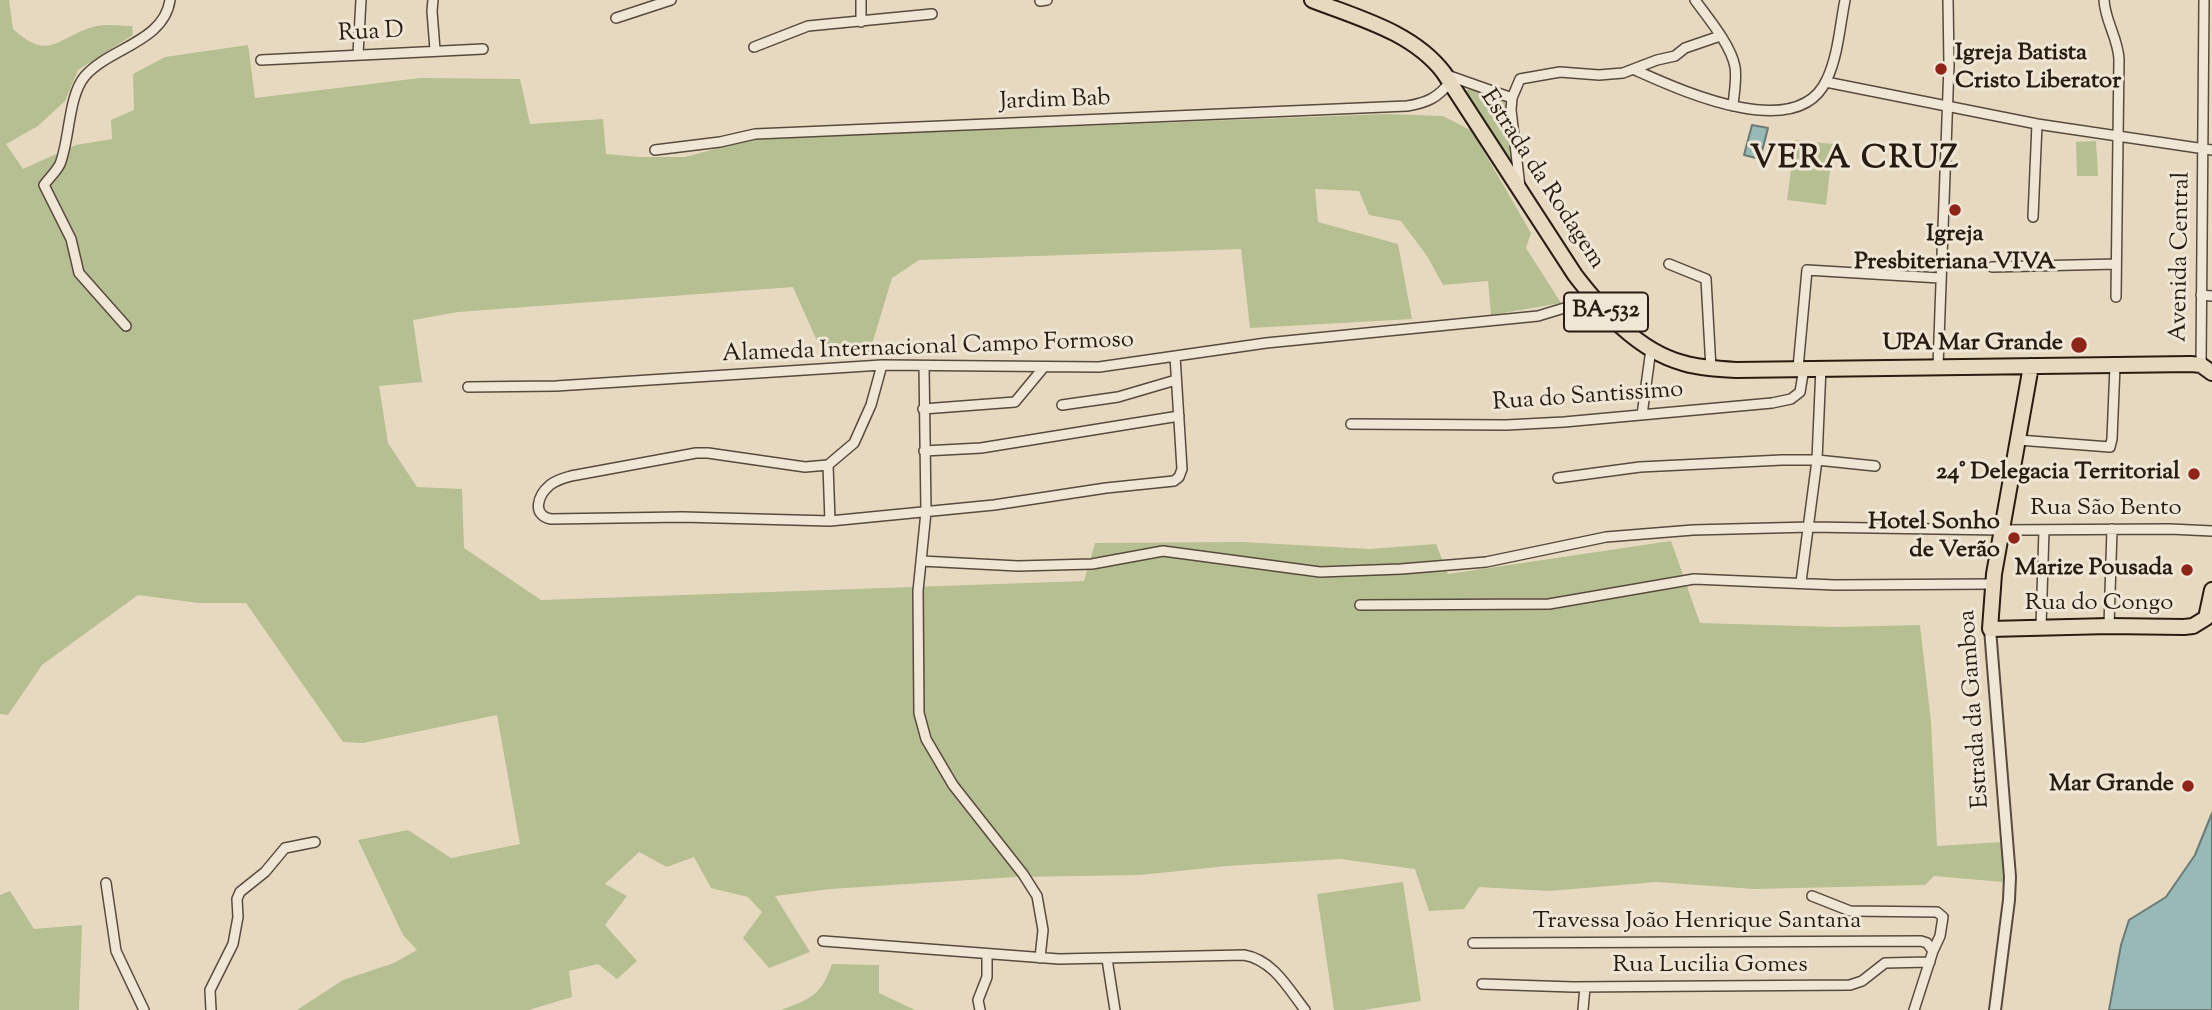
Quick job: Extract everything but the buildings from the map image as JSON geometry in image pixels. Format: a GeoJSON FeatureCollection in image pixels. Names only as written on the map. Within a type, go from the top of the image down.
{"type":"FeatureCollection","features":[{"type":"Feature","properties":{"kind":"main road","name":"Estrada da Rodagem"},"geometry":{"type":"LineString","coordinates":[[1312,0],[1334,4],[1396,34],[1428,56],[1447,78],[1575,275],[1611,317],[1651,349],[1680,363],[1711,369],[2031,366]]}},
{"type":"Feature","properties":{"kind":"main road","name":"BA-532"},"geometry":{"type":"LineString","coordinates":[[2031,366],[2206,369]]}},
{"type":"Feature","properties":{"kind":"main road","name":"Estrada da Gamboa"},"geometry":{"type":"LineString","coordinates":[[1990,629],[1992,584],[2031,366]]}},
{"type":"Feature","properties":{"kind":"main road","name":"Rua do Congo"},"geometry":{"type":"LineString","coordinates":[[1990,629],[2041,626],[2193,626],[2206,618],[2212,590]]}},
{"type":"Feature","properties":{"kind":"street"},"geometry":{"type":"LineString","coordinates":[[126,326],[79,273],[71,239],[44,185],[60,163],[77,90],[85,76],[158,26],[167,13],[170,0]]}},
{"type":"Feature","properties":{"kind":"street"},"geometry":{"type":"LineString","coordinates":[[358,54],[361,0]]}},
{"type":"Feature","properties":{"kind":"street"},"geometry":{"type":"LineString","coordinates":[[433,0],[435,50]]}},
{"type":"Feature","properties":{"kind":"street"},"geometry":{"type":"LineString","coordinates":[[616,18],[671,0]]}},
{"type":"Feature","properties":{"kind":"street"},"geometry":{"type":"LineString","coordinates":[[860,0],[861,22]]}},
{"type":"Feature","properties":{"kind":"street"},"geometry":{"type":"LineString","coordinates":[[1040,1],[1047,0]]}},
{"type":"Feature","properties":{"kind":"street"},"geometry":{"type":"LineString","coordinates":[[1695,0],[1720,36],[1735,66],[1733,106]]}},
{"type":"Feature","properties":{"kind":"street"},"geometry":{"type":"LineString","coordinates":[[1635,70],[1700,97],[1733,106],[1771,110],[1794,108],[1806,102],[1826,82],[1845,0]]}},
{"type":"Feature","properties":{"kind":"street"},"geometry":{"type":"LineString","coordinates":[[1937,366],[1948,107],[1948,0]]}},
{"type":"Feature","properties":{"kind":"street"},"geometry":{"type":"LineString","coordinates":[[2104,0],[2107,22],[2118,50],[2116,297]]}},
{"type":"Feature","properties":{"kind":"street","name":"Avenida Central"},"geometry":{"type":"LineString","coordinates":[[2204,0],[2207,150],[2201,295],[2206,369]]}},
{"type":"Feature","properties":{"kind":"street"},"geometry":{"type":"LineString","coordinates":[[754,47],[808,26],[932,14]]}},
{"type":"Feature","properties":{"kind":"street"},"geometry":{"type":"LineString","coordinates":[[1520,192],[1511,110],[1518,81],[1528,76],[1568,72],[1610,75],[1635,70],[1720,36]]}},
{"type":"Feature","properties":{"kind":"street","name":"Rua D"},"geometry":{"type":"LineString","coordinates":[[261,60],[483,49]]}},
{"type":"Feature","properties":{"kind":"street"},"geometry":{"type":"LineString","coordinates":[[1447,78],[1512,98]]}},
{"type":"Feature","properties":{"kind":"street","name":"Jardim Bab"},"geometry":{"type":"LineString","coordinates":[[654,150],[720,142],[755,134],[1407,106],[1424,104],[1433,99],[1447,78]]}},
{"type":"Feature","properties":{"kind":"street"},"geometry":{"type":"LineString","coordinates":[[1826,82],[2037,124],[2207,150]]}},
{"type":"Feature","properties":{"kind":"street"},"geometry":{"type":"LineString","coordinates":[[2033,217],[2037,124]]}},
{"type":"Feature","properties":{"kind":"street"},"geometry":{"type":"LineString","coordinates":[[1669,264],[1706,278],[1711,369]]}},
{"type":"Feature","properties":{"kind":"street"},"geometry":{"type":"LineString","coordinates":[[1992,267],[2116,264]]}},
{"type":"Feature","properties":{"kind":"street","name":"Rua do Santissimo"},"geometry":{"type":"LineString","coordinates":[[1351,424],[1506,425],[1642,415],[1791,399],[1802,388],[1807,270],[1940,278]]}},
{"type":"Feature","properties":{"kind":"street"},"geometry":{"type":"LineString","coordinates":[[2201,295],[2212,296]]}},
{"type":"Feature","properties":{"kind":"street","name":"Alameda Internacional Campo Formoso"},"geometry":{"type":"LineString","coordinates":[[468,387],[556,386],[882,365],[1099,367],[1307,338],[1538,316],[1594,299]]}},
{"type":"Feature","properties":{"kind":"street"},"geometry":{"type":"LineString","coordinates":[[1642,415],[1651,349]]}},
{"type":"Feature","properties":{"kind":"street"},"geometry":{"type":"LineString","coordinates":[[882,365],[871,405],[854,443],[828,465],[805,467],[708,453],[683,454],[571,475],[551,483],[538,502],[539,512],[543,517],[551,519],[683,517],[830,521],[926,512],[1174,481],[1182,469],[1175,356]]}},
{"type":"Feature","properties":{"kind":"street"},"geometry":{"type":"LineString","coordinates":[[924,366],[926,512],[918,591],[918,698],[922,726],[926,739],[953,785],[1023,874],[1037,896],[1043,930],[1040,958]]}},
{"type":"Feature","properties":{"kind":"street"},"geometry":{"type":"LineString","coordinates":[[2018,440],[2110,447],[2115,366]]}},
{"type":"Feature","properties":{"kind":"street"},"geometry":{"type":"LineString","coordinates":[[923,409],[1016,402],[1044,367]]}},
{"type":"Feature","properties":{"kind":"street"},"geometry":{"type":"LineString","coordinates":[[1801,582],[1817,460],[1821,367]]}},
{"type":"Feature","properties":{"kind":"street"},"geometry":{"type":"LineString","coordinates":[[1062,405],[1118,397],[1175,380]]}},
{"type":"Feature","properties":{"kind":"street"},"geometry":{"type":"LineString","coordinates":[[924,450],[981,448],[1179,416]]}},
{"type":"Feature","properties":{"kind":"street"},"geometry":{"type":"LineString","coordinates":[[1558,478],[1640,467],[1817,460],[1875,466]]}},
{"type":"Feature","properties":{"kind":"street"},"geometry":{"type":"LineString","coordinates":[[828,465],[830,521]]}},
{"type":"Feature","properties":{"kind":"street","name":"Rua São Bento"},"geometry":{"type":"LineString","coordinates":[[921,561],[1018,566],[1092,564],[1163,551],[1320,572],[1486,562],[1585,541],[1693,530],[1810,527],[2212,531]]}},
{"type":"Feature","properties":{"kind":"street"},"geometry":{"type":"LineString","coordinates":[[2109,626],[2112,529]]}},
{"type":"Feature","properties":{"kind":"street"},"geometry":{"type":"LineString","coordinates":[[2041,626],[2044,530]]}},
{"type":"Feature","properties":{"kind":"street"},"geometry":{"type":"LineString","coordinates":[[1360,606],[1549,604],[1694,579],[1911,586],[1992,584]]}},
{"type":"Feature","properties":{"kind":"street","name":"Estrada da Gamboa"},"geometry":{"type":"LineString","coordinates":[[1990,629],[2010,877],[1995,1010]]}},
{"type":"Feature","properties":{"kind":"street"},"geometry":{"type":"LineString","coordinates":[[211,1010],[209,990],[233,944],[240,892],[265,872],[285,848],[315,842]]}},
{"type":"Feature","properties":{"kind":"street"},"geometry":{"type":"LineString","coordinates":[[106,883],[116,951],[144,1010]]}},
{"type":"Feature","properties":{"kind":"street"},"geometry":{"type":"LineString","coordinates":[[1812,896],[1850,911],[1937,912],[1942,917],[1942,929],[1914,1010]]}},
{"type":"Feature","properties":{"kind":"street"},"geometry":{"type":"LineString","coordinates":[[822,941],[1040,958],[1244,955],[1256,957],[1272,968],[1306,1010]]}},
{"type":"Feature","properties":{"kind":"street","name":"Travessa João Henrique Santana"},"geometry":{"type":"LineString","coordinates":[[1473,943],[1920,942],[1927,943],[1933,951]]}},
{"type":"Feature","properties":{"kind":"street"},"geometry":{"type":"LineString","coordinates":[[980,1010],[978,1000],[987,976],[987,955]]}},
{"type":"Feature","properties":{"kind":"street"},"geometry":{"type":"LineString","coordinates":[[1107,959],[1117,1009]]}},
{"type":"Feature","properties":{"kind":"street","name":"Rua Lucilia Gomes"},"geometry":{"type":"LineString","coordinates":[[1482,984],[1584,987],[1850,985],[1862,981],[1885,962],[1930,962]]}},
{"type":"Feature","properties":{"kind":"street"},"geometry":{"type":"LineString","coordinates":[[1583,1010],[1584,987]]}},
{"type":"Feature","properties":{"kind":"green space"},"geometry":{"type":"Polygon","coordinates":[[[0,0],[9,0],[13,29],[25,39],[44,46],[97,26],[132,26],[133,35],[78,70],[65,101],[38,126],[6,144],[23,169],[76,145],[112,139],[111,120],[134,110],[133,74],[165,57],[248,45],[255,98],[420,78],[520,79],[530,124],[603,119],[606,154],[639,157],[685,157],[752,139],[1385,114],[1443,116],[1472,131],[1531,233],[1526,248],[1561,303],[1491,315],[1488,281],[1443,285],[1427,256],[1401,221],[1369,215],[1359,191],[1315,189],[1318,222],[1398,244],[1412,319],[1250,328],[1241,249],[919,260],[892,278],[869,354],[825,359],[793,287],[458,312],[413,320],[422,382],[379,386],[388,443],[417,487],[462,489],[464,548],[541,600],[1084,581],[1095,543],[1242,542],[1369,549],[1436,544],[1448,574],[1671,541],[1700,623],[1835,627],[1920,625],[1931,722],[1937,846],[2003,842],[2003,882],[1934,876],[1925,885],[1754,889],[1656,882],[1549,891],[1479,887],[1464,909],[1429,911],[1415,869],[1340,859],[1140,875],[1016,877],[830,889],[775,896],[810,952],[769,968],[743,938],[762,912],[748,897],[711,888],[694,857],[667,867],[639,852],[605,884],[627,896],[605,925],[637,961],[617,979],[598,964],[569,971],[572,997],[529,1010],[297,1010],[343,980],[394,963],[417,950],[403,935],[358,840],[408,830],[451,858],[520,844],[497,715],[363,743],[343,742],[246,603],[199,603],[138,595],[42,665],[8,715],[0,714],[0,0]]]}},
{"type":"Feature","properties":{"kind":"green space"},"geometry":{"type":"Polygon","coordinates":[[[1471,88],[1506,98],[1515,167],[1511,168],[1463,92],[1471,88]]]}},
{"type":"Feature","properties":{"kind":"green space"},"geometry":{"type":"Polygon","coordinates":[[[1795,140],[1833,144],[1826,205],[1787,200],[1795,140]]]}},
{"type":"Feature","properties":{"kind":"green space"},"geometry":{"type":"Polygon","coordinates":[[[2096,141],[2098,176],[2077,176],[2076,142],[2096,141]]]}},
{"type":"Feature","properties":{"kind":"green space"},"geometry":{"type":"Polygon","coordinates":[[[1403,882],[1421,1001],[1363,1010],[1334,1010],[1317,894],[1403,882]]]}},
{"type":"Feature","properties":{"kind":"green space"},"geometry":{"type":"Polygon","coordinates":[[[10,891],[34,929],[82,925],[79,1010],[0,1010],[0,895],[10,891]]]}},
{"type":"Feature","properties":{"kind":"green space"},"geometry":{"type":"Polygon","coordinates":[[[832,964],[879,965],[879,993],[915,1010],[781,1010],[800,1003],[819,990],[832,964]]]}},
{"type":"Feature","properties":{"kind":"water"},"geometry":{"type":"Polygon","coordinates":[[[1752,125],[1768,128],[1760,159],[1744,155],[1752,125]]]}},
{"type":"Feature","properties":{"kind":"water"},"geometry":{"type":"Polygon","coordinates":[[[2212,813],[2212,1010],[2109,1010],[2121,945],[2129,920],[2166,897],[2195,855],[2212,813]]]}},
{"type":"Feature","properties":{"kind":"place","name":"Igreja Batista Cristo Liberator"},"geometry":{"type":"Point","coordinates":[1941,69]}},
{"type":"Feature","properties":{"kind":"place","name":"Igreja Presbiteriana VIVA"},"geometry":{"type":"Point","coordinates":[1955,210]}},
{"type":"Feature","properties":{"kind":"place","name":"UPA Mar Grande"},"geometry":{"type":"Point","coordinates":[2079,345]}},
{"type":"Feature","properties":{"kind":"place","name":"24° Delegacia Territorial"},"geometry":{"type":"Point","coordinates":[2194,474]}},
{"type":"Feature","properties":{"kind":"place","name":"Hotel Sonho de Verão"},"geometry":{"type":"Point","coordinates":[2014,538]}},
{"type":"Feature","properties":{"kind":"place","name":"Marize Pousada"},"geometry":{"type":"Point","coordinates":[2187,570]}},
{"type":"Feature","properties":{"kind":"place","name":"Mar Grande"},"geometry":{"type":"Point","coordinates":[2188,786]}},
{"type":"Feature","properties":{"kind":"district","name":"VERA CRUZ"},"geometry":{"type":"Point","coordinates":[1855,162]}}]}
